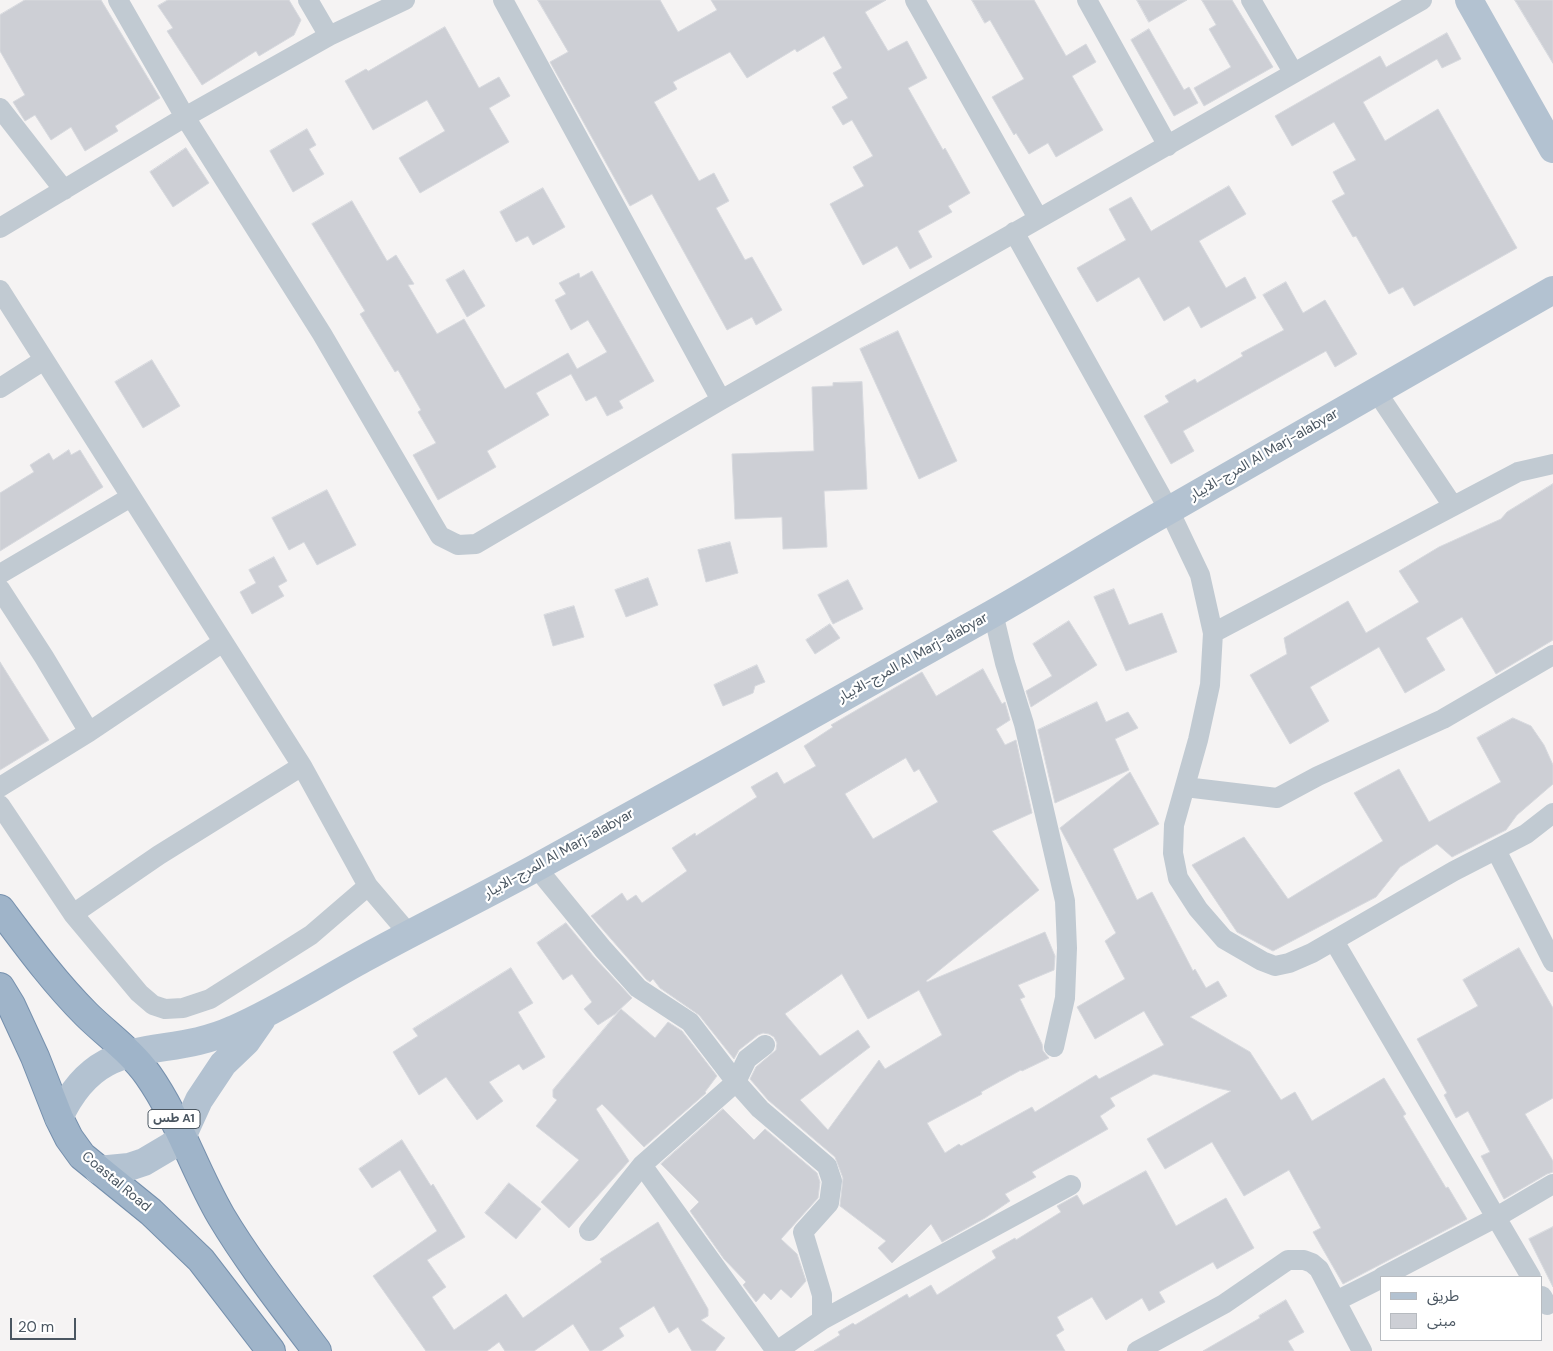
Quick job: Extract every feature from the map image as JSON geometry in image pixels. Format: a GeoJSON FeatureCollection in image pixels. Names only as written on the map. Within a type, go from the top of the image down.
{"type":"FeatureCollection","features":[{"type":"Feature","properties":{"kind":"highway","name":"طس A1"},"geometry":{"type":"LineString","coordinates":[[0,909],[49,973],[86,1014],[129,1053],[147,1073],[166,1103],[220,1215],[243,1251],[317,1351]]}},
{"type":"Feature","properties":{"kind":"highway","name":"Coastal Road"},"geometry":{"type":"LineString","coordinates":[[0,988],[12,1005],[59,1118],[82,1156],[151,1212],[201,1260],[271,1351]]}},
{"type":"Feature","properties":{"kind":"main road"},"geometry":{"type":"LineString","coordinates":[[1469,0],[1553,149]]}},
{"type":"Feature","properties":{"kind":"main road","name":"المرج-الابيار Al Marj-alabyar"},"geometry":{"type":"LineString","coordinates":[[59,1118],[77,1086],[89,1074],[115,1058],[129,1053],[188,1044],[231,1031],[266,1013],[536,867],[993,613],[1553,290]]}},
{"type":"Feature","properties":{"kind":"main road","name":"المرج-الابيار Al Marj-alabyar"},"geometry":{"type":"LineString","coordinates":[[98,1170],[129,1167],[144,1162],[158,1155],[182,1135],[199,1100],[223,1064],[246,1042],[266,1013]]}},
{"type":"Feature","properties":{"kind":"street"},"geometry":{"type":"LineString","coordinates":[[118,0],[185,117],[322,334],[440,536],[458,545],[476,544],[721,400],[1422,0]]}},
{"type":"Feature","properties":{"kind":"street"},"geometry":{"type":"LineString","coordinates":[[308,0],[329,36]]}},
{"type":"Feature","properties":{"kind":"street"},"geometry":{"type":"LineString","coordinates":[[0,228],[185,117],[329,36],[405,0]]}},
{"type":"Feature","properties":{"kind":"street"},"geometry":{"type":"LineString","coordinates":[[502,0],[721,400]]}},
{"type":"Feature","properties":{"kind":"street"},"geometry":{"type":"LineString","coordinates":[[915,0],[1038,218]]}},
{"type":"Feature","properties":{"kind":"street"},"geometry":{"type":"LineString","coordinates":[[1087,0],[1168,146]]}},
{"type":"Feature","properties":{"kind":"street"},"geometry":{"type":"LineString","coordinates":[[1251,0],[1293,72]]}},
{"type":"Feature","properties":{"kind":"street"},"geometry":{"type":"LineString","coordinates":[[0,108],[64,190]]}},
{"type":"Feature","properties":{"kind":"street"},"geometry":{"type":"LineString","coordinates":[[1014,232],[1169,510],[1200,575],[1213,633],[1210,686],[1198,740],[1174,825],[1173,853],[1178,878],[1198,909],[1224,939],[1262,961],[1275,966],[1289,963],[1312,953],[1454,871],[1526,834],[1553,813]]}},
{"type":"Feature","properties":{"kind":"street"},"geometry":{"type":"LineString","coordinates":[[0,290],[302,766],[368,886],[409,934]]}},
{"type":"Feature","properties":{"kind":"street"},"geometry":{"type":"LineString","coordinates":[[0,388],[44,360]]}},
{"type":"Feature","properties":{"kind":"street"},"geometry":{"type":"LineString","coordinates":[[1376,391],[1453,506]]}},
{"type":"Feature","properties":{"kind":"street"},"geometry":{"type":"LineString","coordinates":[[1213,633],[1518,472],[1553,464]]}},
{"type":"Feature","properties":{"kind":"street"},"geometry":{"type":"LineString","coordinates":[[0,574],[131,497]]}},
{"type":"Feature","properties":{"kind":"street"},"geometry":{"type":"LineString","coordinates":[[0,589],[89,732]]}},
{"type":"Feature","properties":{"kind":"street"},"geometry":{"type":"LineString","coordinates":[[993,613],[1005,663],[1024,724],[1065,901],[1067,948],[1065,998],[1054,1047]]}},
{"type":"Feature","properties":{"kind":"street"},"geometry":{"type":"LineString","coordinates":[[0,786],[89,732],[223,642]]}},
{"type":"Feature","properties":{"kind":"street"},"geometry":{"type":"LineString","coordinates":[[1185,787],[1277,798],[1318,776],[1443,719],[1553,655]]}},
{"type":"Feature","properties":{"kind":"street"},"geometry":{"type":"LineString","coordinates":[[72,914],[159,855],[302,766]]}},
{"type":"Feature","properties":{"kind":"street"},"geometry":{"type":"LineString","coordinates":[[0,805],[72,914],[139,993],[153,1005],[164,1010],[183,1008],[210,999],[311,936],[368,886]]}},
{"type":"Feature","properties":{"kind":"street"},"geometry":{"type":"LineString","coordinates":[[1496,850],[1553,962]]}},
{"type":"Feature","properties":{"kind":"street"},"geometry":{"type":"LineString","coordinates":[[536,867],[603,949],[638,988],[690,1022],[736,1082],[760,1109],[827,1166],[832,1181],[829,1203],[803,1232],[822,1295],[822,1320]]}},
{"type":"Feature","properties":{"kind":"street"},"geometry":{"type":"LineString","coordinates":[[1334,941],[1530,1276]]}},
{"type":"Feature","properties":{"kind":"street"},"geometry":{"type":"LineString","coordinates":[[589,1231],[642,1165],[736,1082],[747,1060],[765,1045]]}},
{"type":"Feature","properties":{"kind":"street"},"geometry":{"type":"LineString","coordinates":[[642,1165],[777,1351],[822,1320],[1071,1184]]}},
{"type":"Feature","properties":{"kind":"street"},"geometry":{"type":"LineString","coordinates":[[1384,1276],[1495,1218],[1553,1184]]}},
{"type":"Feature","properties":{"kind":"street"},"geometry":{"type":"LineString","coordinates":[[1137,1351],[1224,1304],[1288,1260],[1304,1260],[1319,1269],[1362,1351]]}},
{"type":"Feature","properties":{"kind":"street"},"geometry":{"type":"LineString","coordinates":[[1336,1302],[1380,1278]]}},
{"type":"Feature","properties":{"kind":"building"},"geometry":{"type":"Polygon","coordinates":[[[25,0],[101,0],[160,98],[115,126],[118,131],[85,151],[71,127],[51,140],[35,115],[25,121],[13,102],[25,95],[0,51],[0,15],[25,0]]]}},
{"type":"Feature","properties":{"kind":"building"},"geometry":{"type":"Polygon","coordinates":[[[168,0],[289,0],[301,20],[294,35],[259,56],[256,51],[202,85],[167,31],[173,28],[158,6],[168,0]]]}},
{"type":"Feature","properties":{"kind":"building"},"geometry":{"type":"Polygon","coordinates":[[[538,0],[660,0],[678,32],[717,10],[711,0],[886,0],[865,12],[888,51],[907,41],[927,78],[908,88],[970,193],[948,206],[952,212],[918,231],[932,257],[910,269],[897,246],[863,265],[830,204],[864,186],[853,167],[873,156],[852,120],[843,125],[832,107],[848,98],[833,73],[842,68],[824,36],[797,52],[795,49],[747,78],[730,52],[673,82],[677,89],[654,102],[699,181],[714,173],[729,201],[716,208],[745,260],[752,257],[782,310],[756,325],[752,317],[727,330],[652,194],[630,206],[550,62],[568,52],[538,0]]]}},
{"type":"Feature","properties":{"kind":"building"},"geometry":{"type":"Polygon","coordinates":[[[972,0],[1034,0],[1066,56],[1086,44],[1096,62],[1072,76],[1103,130],[1056,157],[1048,143],[1029,154],[1016,133],[1014,135],[992,97],[1024,79],[990,20],[985,23],[972,0]]]}},
{"type":"Feature","properties":{"kind":"building"},"geometry":{"type":"Polygon","coordinates":[[[1137,0],[1187,0],[1149,22],[1137,0]]]}},
{"type":"Feature","properties":{"kind":"building"},"geometry":{"type":"Polygon","coordinates":[[[1202,0],[1232,0],[1273,67],[1204,106],[1194,88],[1231,67],[1209,29],[1216,25],[1202,0]]]}},
{"type":"Feature","properties":{"kind":"building"},"geometry":{"type":"Polygon","coordinates":[[[1515,0],[1553,0],[1553,63],[1515,0]]]}},
{"type":"Feature","properties":{"kind":"building"},"geometry":{"type":"Polygon","coordinates":[[[445,27],[479,88],[499,77],[510,96],[489,108],[509,142],[420,193],[399,158],[445,131],[427,100],[373,130],[345,81],[366,69],[368,71],[445,27]]]}},
{"type":"Feature","properties":{"kind":"building"},"geometry":{"type":"Polygon","coordinates":[[[1149,29],[1184,90],[1189,87],[1198,103],[1174,116],[1131,40],[1149,29]]]}},
{"type":"Feature","properties":{"kind":"building"},"geometry":{"type":"Polygon","coordinates":[[[1447,33],[1461,59],[1442,68],[1437,59],[1363,102],[1385,141],[1438,109],[1517,248],[1414,306],[1403,287],[1389,294],[1356,236],[1353,237],[1332,201],[1345,194],[1333,172],[1356,160],[1334,122],[1292,146],[1275,116],[1380,56],[1386,67],[1447,33]]]}},
{"type":"Feature","properties":{"kind":"building"},"geometry":{"type":"Polygon","coordinates":[[[307,129],[316,145],[309,149],[324,174],[293,192],[270,151],[307,129]]]}},
{"type":"Feature","properties":{"kind":"building"},"geometry":{"type":"Polygon","coordinates":[[[186,148],[209,183],[173,207],[150,172],[186,148]]]}},
{"type":"Feature","properties":{"kind":"building"},"geometry":{"type":"Polygon","coordinates":[[[1229,186],[1246,214],[1199,241],[1226,288],[1245,277],[1256,298],[1201,328],[1189,306],[1164,321],[1139,277],[1097,302],[1077,268],[1126,240],[1109,209],[1131,197],[1151,231],[1229,186]]]}},
{"type":"Feature","properties":{"kind":"building"},"geometry":{"type":"Polygon","coordinates":[[[543,188],[565,227],[533,245],[528,236],[516,242],[500,212],[543,188]]]}},
{"type":"Feature","properties":{"kind":"building"},"geometry":{"type":"Polygon","coordinates":[[[352,201],[387,261],[396,255],[414,284],[408,285],[437,334],[464,319],[505,389],[568,353],[577,369],[607,352],[588,320],[571,330],[555,300],[566,294],[559,283],[579,273],[580,278],[592,271],[654,381],[619,401],[623,408],[607,416],[596,396],[586,401],[571,374],[536,393],[549,415],[487,451],[496,467],[438,500],[413,455],[436,443],[418,412],[421,410],[398,370],[395,372],[360,314],[365,311],[312,224],[352,201]]]}},
{"type":"Feature","properties":{"kind":"building"},"geometry":{"type":"Polygon","coordinates":[[[464,270],[485,306],[467,317],[446,280],[464,270]]]}},
{"type":"Feature","properties":{"kind":"building"},"geometry":{"type":"Polygon","coordinates":[[[1286,282],[1303,313],[1325,300],[1357,354],[1335,367],[1326,351],[1183,431],[1194,451],[1171,464],[1144,416],[1169,402],[1165,396],[1195,379],[1197,383],[1243,356],[1241,353],[1284,330],[1263,295],[1286,282]]]}},
{"type":"Feature","properties":{"kind":"building"},"geometry":{"type":"Polygon","coordinates":[[[898,331],[957,461],[919,479],[860,349],[898,331]]]}},
{"type":"Feature","properties":{"kind":"building"},"geometry":{"type":"Polygon","coordinates":[[[152,360],[180,406],[143,428],[115,382],[152,360]]]}},
{"type":"Feature","properties":{"kind":"building"},"geometry":{"type":"Polygon","coordinates":[[[862,382],[867,489],[824,491],[827,547],[783,549],[782,517],[735,519],[732,454],[814,451],[812,387],[833,386],[833,383],[862,382]]]}},
{"type":"Feature","properties":{"kind":"building"},"geometry":{"type":"Polygon","coordinates":[[[69,450],[71,455],[80,450],[103,487],[0,551],[0,493],[34,472],[30,465],[49,453],[53,460],[69,450]]]}},
{"type":"Feature","properties":{"kind":"building"},"geometry":{"type":"Polygon","coordinates":[[[1553,484],[1553,640],[1496,674],[1462,617],[1426,638],[1445,670],[1405,693],[1379,647],[1310,687],[1329,721],[1290,744],[1250,675],[1287,654],[1284,638],[1348,601],[1366,633],[1419,602],[1399,571],[1439,547],[1501,519],[1507,512],[1553,484]]]}},
{"type":"Feature","properties":{"kind":"building"},"geometry":{"type":"Polygon","coordinates":[[[327,490],[356,545],[317,565],[304,542],[289,550],[272,518],[327,490]]]}},
{"type":"Feature","properties":{"kind":"building"},"geometry":{"type":"Polygon","coordinates":[[[730,542],[738,573],[706,582],[698,550],[730,542]]]}},
{"type":"Feature","properties":{"kind":"building"},"geometry":{"type":"Polygon","coordinates":[[[274,557],[287,581],[278,586],[284,596],[252,614],[240,592],[256,583],[249,570],[274,557]]]}},
{"type":"Feature","properties":{"kind":"building"},"geometry":{"type":"Polygon","coordinates":[[[648,578],[658,605],[626,617],[615,590],[648,578]]]}},
{"type":"Feature","properties":{"kind":"building"},"geometry":{"type":"Polygon","coordinates":[[[848,580],[863,609],[833,624],[818,595],[848,580]]]}},
{"type":"Feature","properties":{"kind":"building"},"geometry":{"type":"Polygon","coordinates":[[[1114,589],[1129,625],[1162,613],[1177,652],[1126,671],[1094,597],[1114,589]]]}},
{"type":"Feature","properties":{"kind":"building"},"geometry":{"type":"Polygon","coordinates":[[[574,606],[584,637],[553,646],[544,615],[574,606]]]}},
{"type":"Feature","properties":{"kind":"building"},"geometry":{"type":"Polygon","coordinates":[[[1069,621],[1097,665],[1031,707],[1026,691],[1052,676],[1033,644],[1069,621]]]}},
{"type":"Feature","properties":{"kind":"building"},"geometry":{"type":"Polygon","coordinates":[[[830,624],[840,638],[815,654],[806,640],[830,624]]]}},
{"type":"Feature","properties":{"kind":"building"},"geometry":{"type":"Polygon","coordinates":[[[0,662],[49,740],[0,770],[0,662]]]}},
{"type":"Feature","properties":{"kind":"building"},"geometry":{"type":"Polygon","coordinates":[[[757,665],[765,682],[755,686],[753,693],[723,706],[714,685],[757,665]]]}},
{"type":"Feature","properties":{"kind":"building"},"geometry":{"type":"Polygon","coordinates":[[[983,669],[1002,704],[1005,702],[1010,720],[996,729],[1005,745],[1016,740],[1032,813],[992,831],[1039,890],[926,981],[1045,932],[1055,956],[1054,970],[1018,985],[1025,997],[1020,999],[1042,1044],[1043,1051],[1049,1058],[1021,1070],[981,1092],[982,1094],[927,1123],[945,1153],[1032,1107],[1035,1112],[1096,1075],[1099,1079],[1164,1045],[1144,1011],[1095,1039],[1077,1007],[1125,979],[1105,941],[1116,933],[1060,828],[1130,772],[1159,824],[1113,849],[1137,900],[1152,892],[1193,971],[1195,969],[1206,988],[1218,981],[1227,996],[1190,1017],[1250,1052],[1281,1100],[1295,1092],[1312,1121],[1384,1078],[1406,1114],[1403,1116],[1467,1219],[1343,1284],[1313,1232],[1321,1228],[1289,1170],[1244,1196],[1212,1142],[1165,1169],[1147,1139],[1231,1091],[1154,1074],[1110,1098],[1115,1106],[1100,1116],[1108,1129],[1032,1172],[1036,1177],[1005,1194],[1010,1201],[985,1218],[942,1242],[931,1224],[892,1263],[878,1248],[886,1241],[840,1206],[843,1178],[835,1157],[768,1100],[750,1079],[756,1067],[776,1050],[777,1043],[774,1037],[763,1033],[758,1035],[739,1050],[734,1059],[699,1015],[660,988],[653,979],[650,982],[646,979],[591,916],[622,893],[627,901],[636,895],[642,903],[687,871],[672,848],[695,833],[696,836],[757,797],[751,787],[777,772],[784,784],[816,766],[804,746],[833,727],[831,725],[922,672],[936,696],[983,669]],[[906,758],[845,794],[873,839],[938,802],[919,769],[914,772],[906,758]],[[842,974],[785,1014],[820,1056],[858,1030],[870,1047],[800,1100],[828,1130],[879,1060],[885,1069],[942,1035],[919,990],[868,1019],[842,974]]]}},
{"type":"Feature","properties":{"kind":"building"},"geometry":{"type":"Polygon","coordinates":[[[1097,702],[1106,722],[1128,712],[1138,728],[1115,739],[1129,770],[1055,803],[1038,730],[1097,702]]]}},
{"type":"Feature","properties":{"kind":"building"},"geometry":{"type":"Polygon","coordinates":[[[1513,718],[1531,726],[1544,745],[1553,765],[1553,784],[1517,815],[1506,830],[1452,857],[1437,844],[1400,867],[1376,897],[1273,951],[1237,932],[1192,865],[1244,837],[1288,899],[1383,841],[1354,793],[1399,769],[1429,822],[1501,782],[1477,738],[1513,718]]]}},
{"type":"Feature","properties":{"kind":"building"},"geometry":{"type":"Polygon","coordinates":[[[566,923],[632,998],[615,1014],[598,1025],[584,1009],[592,1002],[572,974],[563,980],[537,943],[566,923]]]}},
{"type":"Feature","properties":{"kind":"building"},"geometry":{"type":"Polygon","coordinates":[[[1519,948],[1553,1008],[1553,1098],[1525,1114],[1553,1161],[1553,1172],[1504,1199],[1481,1156],[1490,1152],[1468,1111],[1456,1118],[1444,1095],[1447,1093],[1417,1039],[1478,1006],[1463,980],[1519,948]]]}},
{"type":"Feature","properties":{"kind":"building"},"geometry":{"type":"Polygon","coordinates":[[[511,968],[533,1003],[518,1012],[545,1057],[523,1070],[519,1064],[489,1082],[503,1101],[477,1120],[446,1077],[419,1095],[393,1052],[418,1036],[413,1029],[511,968]]]}},
{"type":"Feature","properties":{"kind":"building"},"geometry":{"type":"Polygon","coordinates":[[[621,1009],[655,1038],[668,1022],[682,1031],[717,1076],[706,1093],[644,1147],[602,1104],[596,1109],[629,1161],[569,1228],[541,1202],[579,1160],[536,1126],[557,1100],[553,1097],[553,1090],[621,1009]]]}},
{"type":"Feature","properties":{"kind":"building"},"geometry":{"type":"Polygon","coordinates":[[[723,1109],[754,1140],[765,1129],[817,1173],[820,1182],[818,1198],[781,1239],[797,1254],[806,1281],[791,1298],[781,1289],[771,1300],[764,1293],[756,1302],[743,1285],[746,1282],[724,1259],[690,1211],[699,1202],[661,1164],[723,1109]]]}},
{"type":"Feature","properties":{"kind":"building"},"geometry":{"type":"Polygon","coordinates":[[[402,1140],[431,1186],[433,1184],[465,1237],[427,1260],[446,1287],[432,1297],[454,1330],[506,1294],[523,1318],[602,1262],[600,1259],[658,1222],[708,1309],[708,1316],[701,1320],[725,1338],[715,1351],[692,1351],[678,1327],[669,1333],[654,1306],[619,1328],[624,1336],[601,1351],[590,1351],[573,1324],[534,1351],[505,1351],[499,1342],[487,1351],[426,1351],[373,1276],[437,1231],[400,1170],[372,1188],[359,1169],[402,1140]]]}},
{"type":"Feature","properties":{"kind":"building"},"geometry":{"type":"Polygon","coordinates":[[[1146,1171],[1176,1226],[1226,1198],[1254,1248],[1217,1269],[1213,1262],[1159,1292],[1165,1302],[1149,1311],[1142,1298],[1106,1320],[1092,1297],[1057,1317],[1064,1330],[1056,1335],[1065,1351],[814,1351],[840,1335],[838,1332],[853,1323],[855,1325],[907,1294],[909,1298],[931,1285],[937,1295],[996,1258],[992,1251],[1015,1238],[1016,1240],[1061,1212],[1057,1206],[1077,1195],[1083,1205],[1146,1171]]]}},
{"type":"Feature","properties":{"kind":"building"},"geometry":{"type":"Polygon","coordinates":[[[509,1183],[541,1209],[516,1239],[485,1213],[509,1183]]]}},
{"type":"Feature","properties":{"kind":"building"},"geometry":{"type":"Polygon","coordinates":[[[1553,1227],[1553,1287],[1529,1239],[1553,1227]]]}},
{"type":"Feature","properties":{"kind":"building"},"geometry":{"type":"Polygon","coordinates":[[[1286,1300],[1304,1332],[1288,1341],[1294,1351],[1203,1351],[1260,1318],[1259,1316],[1286,1300]]]}}]}
